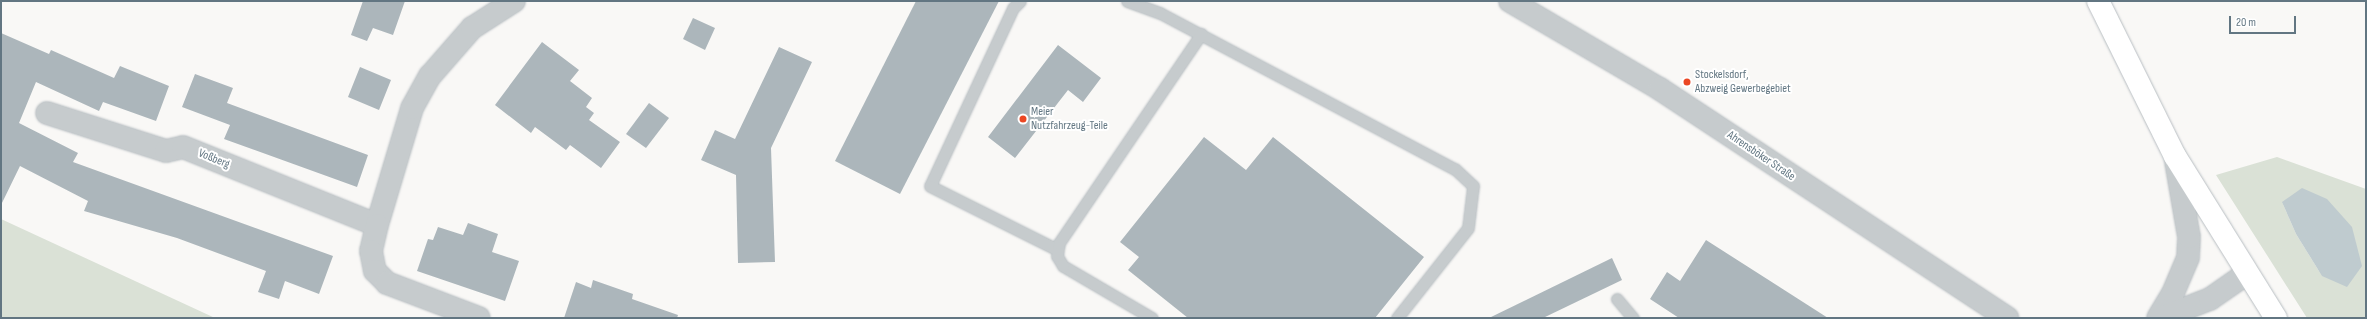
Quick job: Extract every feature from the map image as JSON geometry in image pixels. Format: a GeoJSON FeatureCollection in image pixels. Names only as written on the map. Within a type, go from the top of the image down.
{"type":"FeatureCollection","features":[{"type":"Feature","properties":{"kind":"main road"},"geometry":{"type":"LineString","coordinates":[[2098,1],[2175,156],[2246,274],[2276,318]]}},
{"type":"Feature","properties":{"kind":"street"},"geometry":{"type":"LineString","coordinates":[[479,318],[387,283],[375,271],[371,251],[377,224],[412,108],[430,76],[472,28],[514,1]]}},
{"type":"Feature","properties":{"kind":"street","name":"Ahrensböker Straße"},"geometry":{"type":"LineString","coordinates":[[1510,1],[1660,89],[2007,318]]}},
{"type":"Feature","properties":{"kind":"street","name":"Voßberg"},"geometry":{"type":"LineString","coordinates":[[47,113],[166,151],[183,147],[377,224]]}},
{"type":"Feature","properties":{"kind":"street"},"geometry":{"type":"LineString","coordinates":[[2158,318],[2173,293],[2188,257],[2189,237],[2175,156]]}},
{"type":"Feature","properties":{"kind":"street"},"geometry":{"type":"LineString","coordinates":[[2161,318],[2210,299],[2246,274]]}},
{"type":"Feature","properties":{"kind":"lane"},"geometry":{"type":"LineString","coordinates":[[1020,1],[1013,8],[930,186],[1058,250]]}},
{"type":"Feature","properties":{"kind":"lane"},"geometry":{"type":"LineString","coordinates":[[1127,1],[1160,13],[1455,169],[1473,186],[1468,228],[1398,318]]}},
{"type":"Feature","properties":{"kind":"lane"},"geometry":{"type":"LineString","coordinates":[[1152,318],[1063,266],[1057,256],[1058,250],[1075,218],[1200,34]]}},
{"type":"Feature","properties":{"kind":"lane"},"geometry":{"type":"LineString","coordinates":[[1617,300],[1633,318]]}},
{"type":"Feature","properties":{"kind":"shaded area"},"geometry":{"type":"Polygon","coordinates":[[[2277,157],[2366,189],[2366,318],[2307,318],[2216,175],[2277,157]],[[2282,202],[2296,234],[2322,276],[2282,202]]]}},
{"type":"Feature","properties":{"kind":"shaded area"},"geometry":{"type":"Polygon","coordinates":[[[2302,188],[2327,199],[2352,227],[2362,266],[2347,287],[2322,276],[2296,234],[2282,202],[2302,188]]]}},
{"type":"Feature","properties":{"kind":"shaded area"},"geometry":{"type":"Polygon","coordinates":[[[1,219],[215,318],[1,318],[1,219]]]}},
{"type":"Feature","properties":{"kind":"building"},"geometry":{"type":"Polygon","coordinates":[[[363,1],[405,1],[393,35],[373,28],[367,41],[351,35],[363,1]]]}},
{"type":"Feature","properties":{"kind":"building"},"geometry":{"type":"Polygon","coordinates":[[[916,1],[999,1],[900,194],[835,161],[916,1]]]}},
{"type":"Feature","properties":{"kind":"building"},"geometry":{"type":"Polygon","coordinates":[[[693,18],[715,28],[705,50],[683,39],[693,18]]]}},
{"type":"Feature","properties":{"kind":"building"},"geometry":{"type":"Polygon","coordinates":[[[1,33],[49,54],[51,50],[114,78],[120,66],[169,86],[156,121],[103,102],[99,111],[36,82],[19,123],[78,153],[73,162],[333,256],[319,294],[285,281],[279,299],[258,292],[266,271],[177,238],[84,211],[88,201],[20,166],[1,205],[1,33]]]}},
{"type":"Feature","properties":{"kind":"building"},"geometry":{"type":"Polygon","coordinates":[[[542,42],[579,70],[570,81],[592,98],[586,107],[594,113],[589,120],[620,142],[601,168],[570,145],[566,150],[535,127],[531,133],[495,105],[542,42]]]}},
{"type":"Feature","properties":{"kind":"building","name":"Meier Nutzfahrzeug-Teile"},"geometry":{"type":"Polygon","coordinates":[[[1058,45],[1101,78],[1083,102],[1068,90],[1015,158],[988,137],[1058,45]]]}},
{"type":"Feature","properties":{"kind":"building"},"geometry":{"type":"Polygon","coordinates":[[[779,47],[812,62],[771,148],[775,262],[738,263],[736,175],[701,160],[715,130],[735,139],[779,47]]]}},
{"type":"Feature","properties":{"kind":"building"},"geometry":{"type":"Polygon","coordinates":[[[360,67],[391,80],[379,110],[348,97],[360,67]]]}},
{"type":"Feature","properties":{"kind":"building"},"geometry":{"type":"Polygon","coordinates":[[[195,74],[233,88],[227,103],[368,155],[357,187],[224,139],[230,125],[182,107],[195,74]]]}},
{"type":"Feature","properties":{"kind":"building"},"geometry":{"type":"Polygon","coordinates":[[[649,103],[669,118],[646,148],[626,134],[649,103]]]}},
{"type":"Feature","properties":{"kind":"building"},"geometry":{"type":"Polygon","coordinates":[[[1204,137],[1246,170],[1273,137],[1424,257],[1375,318],[1188,318],[1128,270],[1139,257],[1120,242],[1204,137]]]}},
{"type":"Feature","properties":{"kind":"building"},"geometry":{"type":"Polygon","coordinates":[[[468,223],[498,234],[492,252],[519,261],[505,301],[417,271],[428,239],[433,240],[438,227],[463,235],[468,223]]]}},
{"type":"Feature","properties":{"kind":"building"},"geometry":{"type":"Polygon","coordinates":[[[1706,240],[1828,318],[1679,318],[1650,299],[1667,272],[1680,281],[1706,240]]]}},
{"type":"Feature","properties":{"kind":"building"},"geometry":{"type":"Polygon","coordinates":[[[1612,258],[1622,280],[1543,318],[1489,318],[1612,258]]]}},
{"type":"Feature","properties":{"kind":"building"},"geometry":{"type":"Polygon","coordinates":[[[593,280],[633,294],[632,299],[678,315],[677,318],[564,318],[576,282],[591,288],[593,280]]]}},
{"type":"Feature","properties":{"kind":"place","name":"Stockelsdorf, Abzweig Gewerbegebiet"},"geometry":{"type":"Point","coordinates":[1687,82]}},
{"type":"Feature","properties":{"kind":"place","name":"Meier Nutzfahrzeug-Teile"},"geometry":{"type":"Point","coordinates":[1023,119]}}]}
